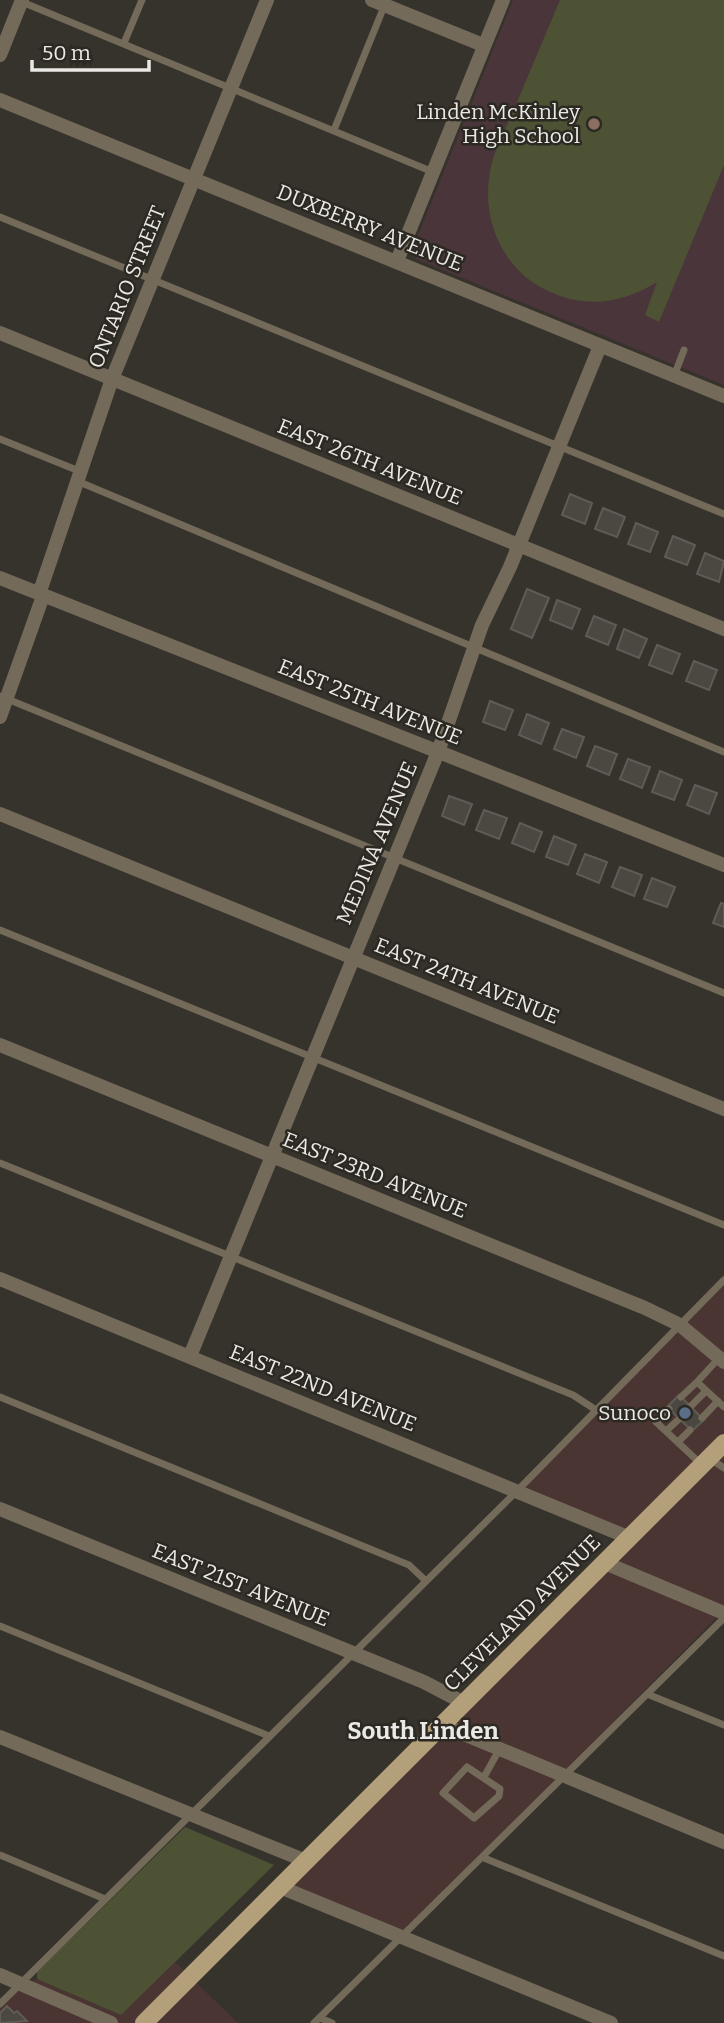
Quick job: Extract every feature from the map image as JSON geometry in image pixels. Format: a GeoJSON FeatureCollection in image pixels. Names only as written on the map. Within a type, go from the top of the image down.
{"type":"FeatureCollection","features":[{"type":"Feature","properties":{"kind":"main road","name":"CLEVELAND AVENUE"},"geometry":{"type":"LineString","coordinates":[[144,2023],[630,1538],[712,1464],[724,1443]]}},
{"type":"Feature","properties":{"kind":"street","name":"ONTARIO STREET"},"geometry":{"type":"LineString","coordinates":[[0,717],[3,697],[41,595],[112,379],[267,0]]}},
{"type":"Feature","properties":{"kind":"street"},"geometry":{"type":"LineString","coordinates":[[397,261],[503,0]]}},
{"type":"Feature","properties":{"kind":"street"},"geometry":{"type":"LineString","coordinates":[[0,55],[22,1]]}},
{"type":"Feature","properties":{"kind":"street"},"geometry":{"type":"LineString","coordinates":[[381,2],[483,45]]}},
{"type":"Feature","properties":{"kind":"street","name":"DUXBERRY AVENUE"},"geometry":{"type":"LineString","coordinates":[[0,100],[724,396]]}},
{"type":"Feature","properties":{"kind":"street","name":"EAST 26TH AVENUE"},"geometry":{"type":"LineString","coordinates":[[0,333],[724,629]]}},
{"type":"Feature","properties":{"kind":"street","name":"MEDINA AVENUE"},"geometry":{"type":"LineString","coordinates":[[190,1356],[438,752],[474,648],[600,346]]}},
{"type":"Feature","properties":{"kind":"street","name":"EAST 25TH AVENUE"},"geometry":{"type":"LineString","coordinates":[[0,578],[724,865]]}},
{"type":"Feature","properties":{"kind":"street","name":"EAST 24TH AVENUE"},"geometry":{"type":"LineString","coordinates":[[0,814],[724,1108]]}},
{"type":"Feature","properties":{"kind":"street","name":"EAST 23RD AVENUE"},"geometry":{"type":"LineString","coordinates":[[0,1045],[645,1308],[680,1325],[722,1360]]}},
{"type":"Feature","properties":{"kind":"street","name":"EAST 22ND AVENUE"},"geometry":{"type":"LineString","coordinates":[[0,1279],[630,1538]]}},
{"type":"Feature","properties":{"kind":"street","name":"EAST 21ST AVENUE"},"geometry":{"type":"LineString","coordinates":[[0,1509],[353,1653],[464,1703]]}},
{"type":"Feature","properties":{"kind":"street"},"geometry":{"type":"LineString","coordinates":[[605,1563],[724,1616]]}},
{"type":"Feature","properties":{"kind":"street"},"geometry":{"type":"LineString","coordinates":[[442,1725],[724,1842]]}},
{"type":"Feature","properties":{"kind":"street"},"geometry":{"type":"LineString","coordinates":[[0,1737],[306,1861]]}},
{"type":"Feature","properties":{"kind":"street"},"geometry":{"type":"LineString","coordinates":[[280,1887],[611,2023]]}},
{"type":"Feature","properties":{"kind":"street"},"geometry":{"type":"LineString","coordinates":[[0,1975],[111,2023]]}},
{"type":"Feature","properties":{"kind":"lane"},"geometry":{"type":"LineString","coordinates":[[124,44],[142,0]]}},
{"type":"Feature","properties":{"kind":"lane"},"geometry":{"type":"LineString","coordinates":[[22,1],[433,172]]}},
{"type":"Feature","properties":{"kind":"lane"},"geometry":{"type":"LineString","coordinates":[[334,131],[381,2]]}},
{"type":"Feature","properties":{"kind":"lane"},"geometry":{"type":"LineString","coordinates":[[0,217],[724,514]]}},
{"type":"Feature","properties":{"kind":"lane"},"geometry":{"type":"LineString","coordinates":[[674,376],[684,350]]}},
{"type":"Feature","properties":{"kind":"lane"},"geometry":{"type":"LineString","coordinates":[[0,439],[78,476],[474,648],[724,752]]}},
{"type":"Feature","properties":{"kind":"lane"},"geometry":{"type":"LineString","coordinates":[[3,697],[724,993]]}},
{"type":"Feature","properties":{"kind":"lane"},"geometry":{"type":"LineString","coordinates":[[0,930],[724,1224]]}},
{"type":"Feature","properties":{"kind":"lane"},"geometry":{"type":"LineString","coordinates":[[0,1163],[573,1395],[596,1410]]}},
{"type":"Feature","properties":{"kind":"lane"},"geometry":{"type":"LineString","coordinates":[[0,2004],[518,1490],[724,1280]]}},
{"type":"Feature","properties":{"kind":"lane"},"geometry":{"type":"LineString","coordinates":[[681,1397],[722,1360]]}},
{"type":"Feature","properties":{"kind":"lane"},"geometry":{"type":"LineString","coordinates":[[697,1382],[721,1404],[702,1418]]}},
{"type":"Feature","properties":{"kind":"lane"},"geometry":{"type":"LineString","coordinates":[[690,1407],[706,1391]]}},
{"type":"Feature","properties":{"kind":"lane"},"geometry":{"type":"LineString","coordinates":[[0,1397],[409,1565],[426,1581]]}},
{"type":"Feature","properties":{"kind":"lane"},"geometry":{"type":"LineString","coordinates":[[669,1409],[656,1422],[678,1442],[712,1464]]}},
{"type":"Feature","properties":{"kind":"lane"},"geometry":{"type":"LineString","coordinates":[[666,1431],[679,1419]]}},
{"type":"Feature","properties":{"kind":"lane"},"geometry":{"type":"LineString","coordinates":[[678,1442],[690,1430]]}},
{"type":"Feature","properties":{"kind":"lane"},"geometry":{"type":"LineString","coordinates":[[317,2020],[484,1858],[724,1616]]}},
{"type":"Feature","properties":{"kind":"lane"},"geometry":{"type":"LineString","coordinates":[[0,1626],[268,1736]]}},
{"type":"Feature","properties":{"kind":"lane"},"geometry":{"type":"LineString","coordinates":[[647,1694],[724,1725]]}},
{"type":"Feature","properties":{"kind":"lane"},"geometry":{"type":"LineString","coordinates":[[484,1777],[499,1749]]}},
{"type":"Feature","properties":{"kind":"lane"},"geometry":{"type":"LineString","coordinates":[[471,1768],[484,1777],[500,1789],[500,1793],[477,1818],[470,1817],[444,1796],[444,1789],[463,1769],[471,1768]]}},
{"type":"Feature","properties":{"kind":"lane"},"geometry":{"type":"LineString","coordinates":[[0,1855],[105,1899]]}},
{"type":"Feature","properties":{"kind":"lane"},"geometry":{"type":"LineString","coordinates":[[484,1858],[724,1956]]}},
{"type":"Feature","properties":{"kind":"lane"},"geometry":{"type":"LineString","coordinates":[[317,2020],[332,2023]]}},
{"type":"Feature","properties":{"kind":"shaded area","name":"Linden McKinley High School"},"geometry":{"type":"Polygon","coordinates":[[[513,0],[724,0],[724,385],[416,259],[413,248],[513,0]]]}},
{"type":"Feature","properties":{"kind":"shaded area"},"geometry":{"type":"Polygon","coordinates":[[[724,1274],[724,1610],[400,1937],[279,1888],[632,1539],[515,1488],[724,1274]]]}},
{"type":"Feature","properties":{"kind":"shaded area"},"geometry":{"type":"Polygon","coordinates":[[[175,1962],[238,2023],[0,2023],[0,2003],[13,1990],[37,1979],[121,2015],[175,1962]]]}},
{"type":"Feature","properties":{"kind":"green space","name":"Linden McKinley High School"},"geometry":{"type":"Polygon","coordinates":[[[560,0],[724,0],[724,165],[659,322],[645,315],[657,282],[630,295],[603,301],[589,302],[560,296],[532,282],[519,271],[508,258],[494,228],[488,196],[492,162],[560,0]]]}},
{"type":"Feature","properties":{"kind":"green space"},"geometry":{"type":"Polygon","coordinates":[[[185,1827],[274,1865],[121,2015],[37,1979],[37,1972],[185,1827]]]}},
{"type":"Feature","properties":{"kind":"building"},"geometry":{"type":"Polygon","coordinates":[[[570,494],[592,503],[585,524],[562,515],[570,494]]]}},
{"type":"Feature","properties":{"kind":"building"},"geometry":{"type":"Polygon","coordinates":[[[603,508],[625,517],[617,537],[595,529],[603,508]]]}},
{"type":"Feature","properties":{"kind":"building"},"geometry":{"type":"Polygon","coordinates":[[[636,523],[658,532],[650,552],[628,544],[636,523]]]}},
{"type":"Feature","properties":{"kind":"building"},"geometry":{"type":"Polygon","coordinates":[[[673,536],[695,545],[687,565],[665,557],[673,536]]]}},
{"type":"Feature","properties":{"kind":"building"},"geometry":{"type":"Polygon","coordinates":[[[705,553],[724,561],[719,582],[697,574],[705,553]]]}},
{"type":"Feature","properties":{"kind":"building"},"geometry":{"type":"Polygon","coordinates":[[[527,589],[549,598],[532,638],[511,629],[527,589]]]}},
{"type":"Feature","properties":{"kind":"building"},"geometry":{"type":"Polygon","coordinates":[[[557,600],[580,609],[572,629],[550,620],[557,600]]]}},
{"type":"Feature","properties":{"kind":"building"},"geometry":{"type":"Polygon","coordinates":[[[594,616],[616,625],[608,645],[586,636],[594,616]]]}},
{"type":"Feature","properties":{"kind":"building"},"geometry":{"type":"Polygon","coordinates":[[[624,629],[647,639],[639,658],[617,649],[624,629]]]}},
{"type":"Feature","properties":{"kind":"building"},"geometry":{"type":"Polygon","coordinates":[[[657,645],[680,654],[672,674],[649,665],[657,645]]]}},
{"type":"Feature","properties":{"kind":"building"},"geometry":{"type":"Polygon","coordinates":[[[694,661],[717,670],[709,690],[686,681],[694,661]]]}},
{"type":"Feature","properties":{"kind":"building"},"geometry":{"type":"Polygon","coordinates":[[[490,701],[513,710],[505,730],[483,722],[490,701]]]}},
{"type":"Feature","properties":{"kind":"building"},"geometry":{"type":"Polygon","coordinates":[[[527,714],[549,723],[541,744],[519,735],[527,714]]]}},
{"type":"Feature","properties":{"kind":"building"},"geometry":{"type":"Polygon","coordinates":[[[562,729],[584,737],[576,758],[554,749],[562,729]]]}},
{"type":"Feature","properties":{"kind":"building"},"geometry":{"type":"Polygon","coordinates":[[[595,746],[617,754],[609,775],[587,766],[595,746]]]}},
{"type":"Feature","properties":{"kind":"building"},"geometry":{"type":"Polygon","coordinates":[[[628,759],[650,767],[642,788],[620,779],[628,759]]]}},
{"type":"Feature","properties":{"kind":"building"},"geometry":{"type":"Polygon","coordinates":[[[660,771],[682,780],[674,800],[652,792],[660,771]]]}},
{"type":"Feature","properties":{"kind":"building"},"geometry":{"type":"Polygon","coordinates":[[[695,785],[717,793],[709,814],[687,805],[695,785]]]}},
{"type":"Feature","properties":{"kind":"building"},"geometry":{"type":"Polygon","coordinates":[[[449,796],[472,804],[464,825],[442,816],[449,796]]]}},
{"type":"Feature","properties":{"kind":"building"},"geometry":{"type":"Polygon","coordinates":[[[484,810],[507,818],[499,839],[476,830],[484,810]]]}},
{"type":"Feature","properties":{"kind":"building"},"geometry":{"type":"Polygon","coordinates":[[[520,823],[542,832],[534,852],[512,843],[520,823]]]}},
{"type":"Feature","properties":{"kind":"building"},"geometry":{"type":"Polygon","coordinates":[[[554,836],[576,845],[568,865],[546,857],[554,836]]]}},
{"type":"Feature","properties":{"kind":"building"},"geometry":{"type":"Polygon","coordinates":[[[585,854],[607,862],[599,883],[577,874],[585,854]]]}},
{"type":"Feature","properties":{"kind":"building"},"geometry":{"type":"Polygon","coordinates":[[[620,867],[642,875],[634,896],[612,887],[620,867]]]}},
{"type":"Feature","properties":{"kind":"building"},"geometry":{"type":"Polygon","coordinates":[[[652,878],[675,887],[667,907],[644,899],[652,878]]]}},
{"type":"Feature","properties":{"kind":"building"},"geometry":{"type":"Polygon","coordinates":[[[721,903],[724,904],[724,927],[713,923],[721,903]]]}},
{"type":"Feature","properties":{"kind":"building","name":"Sunoco"},"geometry":{"type":"Polygon","coordinates":[[[679,1395],[704,1420],[692,1431],[667,1407],[679,1395]]]}},
{"type":"Feature","properties":{"kind":"building"},"geometry":{"type":"Polygon","coordinates":[[[7,2006],[27,2021],[0,2023],[0,2013],[7,2006]]]}},
{"type":"Feature","properties":{"kind":"place","name":"Linden McKinley High School"},"geometry":{"type":"Point","coordinates":[594,124]}},
{"type":"Feature","properties":{"kind":"place","name":"Sunoco"},"geometry":{"type":"Point","coordinates":[685,1413]}},
{"type":"Feature","properties":{"kind":"district","name":"South Linden"},"geometry":{"type":"Point","coordinates":[423,1731]}}]}
